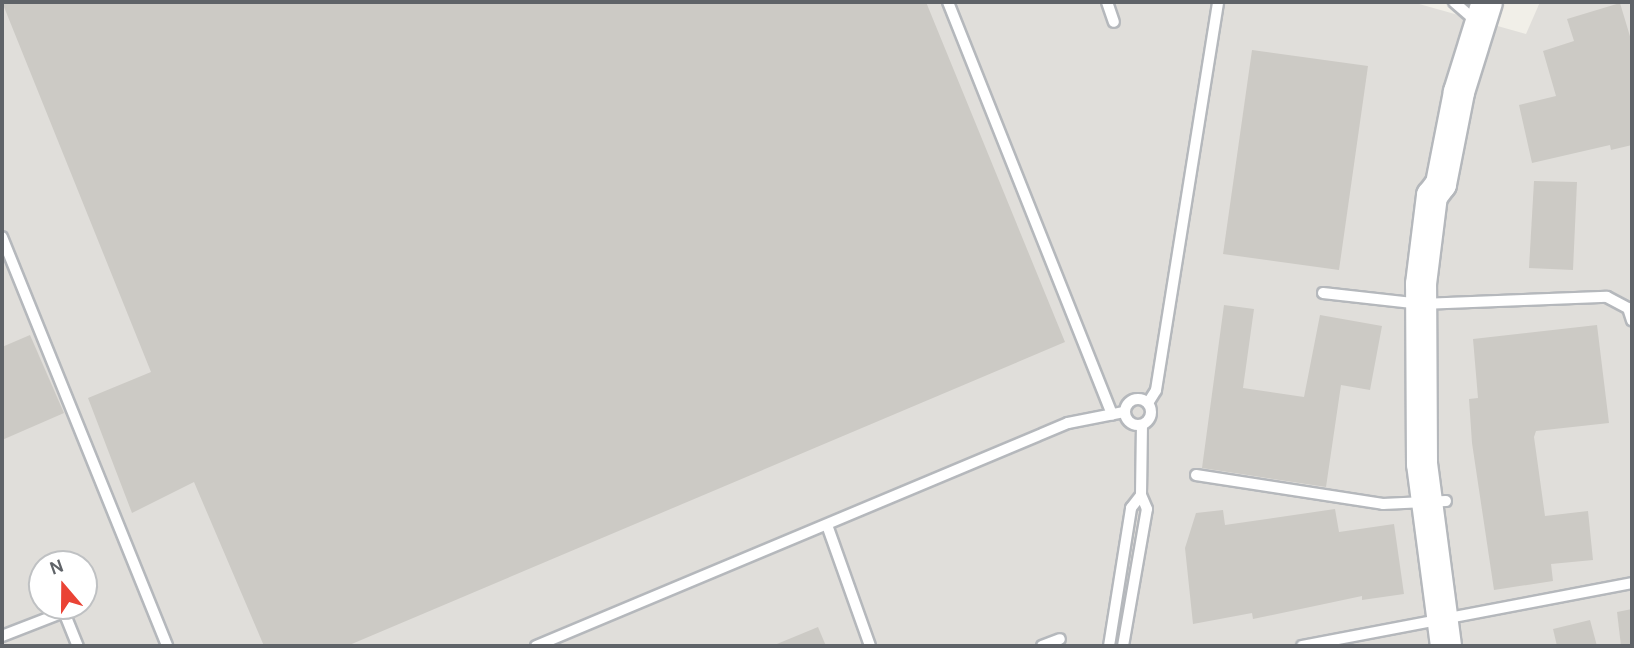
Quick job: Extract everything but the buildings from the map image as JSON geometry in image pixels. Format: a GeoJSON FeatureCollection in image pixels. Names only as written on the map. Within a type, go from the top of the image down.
{"type":"FeatureCollection","features":[{"type":"Feature","properties":{"kind":"street"},"geometry":{"type":"LineString","coordinates":[[1465,646],[1449,627],[1436,503],[1430,304],[1432,196],[1441,184],[1483,13]]}},
{"type":"Feature","properties":{"kind":"lane"},"geometry":{"type":"LineString","coordinates":[[948,2],[1112,415]]}},
{"type":"Feature","properties":{"kind":"lane"},"geometry":{"type":"LineString","coordinates":[[1107,2],[1114,22]]}},
{"type":"Feature","properties":{"kind":"lane"},"geometry":{"type":"LineString","coordinates":[[1123,646],[1147,509],[1141,495],[1142,425],[1150,415],[1148,403],[1156,390],[1218,2]]}},
{"type":"Feature","properties":{"kind":"lane"},"geometry":{"type":"LineString","coordinates":[[1454,2],[1483,13]]}},
{"type":"Feature","properties":{"kind":"lane"},"geometry":{"type":"LineString","coordinates":[[2,237],[167,646]]}},
{"type":"Feature","properties":{"kind":"lane"},"geometry":{"type":"LineString","coordinates":[[1323,293],[1430,304],[1606,297],[1628,308],[1632,320]]}},
{"type":"Feature","properties":{"kind":"lane"},"geometry":{"type":"LineString","coordinates":[[536,646],[1068,423],[1124,412],[1132,400],[1148,403]]}},
{"type":"Feature","properties":{"kind":"lane"},"geometry":{"type":"LineString","coordinates":[[1124,412],[1129,422],[1142,425]]}},
{"type":"Feature","properties":{"kind":"lane"},"geometry":{"type":"LineString","coordinates":[[1196,475],[1345,500],[1436,503]]}},
{"type":"Feature","properties":{"kind":"lane"},"geometry":{"type":"LineString","coordinates":[[1109,646],[1131,508],[1141,495]]}},
{"type":"Feature","properties":{"kind":"lane"},"geometry":{"type":"LineString","coordinates":[[827,525],[870,646]]}},
{"type":"Feature","properties":{"kind":"lane"},"geometry":{"type":"LineString","coordinates":[[1302,646],[1449,627],[1625,588],[1632,583]]}},
{"type":"Feature","properties":{"kind":"lane"},"geometry":{"type":"LineString","coordinates":[[2,636],[64,612],[78,646]]}},
{"type":"Feature","properties":{"kind":"lane"},"geometry":{"type":"LineString","coordinates":[[1042,646],[1060,639]]}},
{"type":"Feature","properties":{"kind":"shaded area"},"geometry":{"type":"Polygon","coordinates":[[[2,2],[1412,2],[1526,34],[1540,2],[1632,2],[1632,646],[2,646],[2,2]]]}}]}
